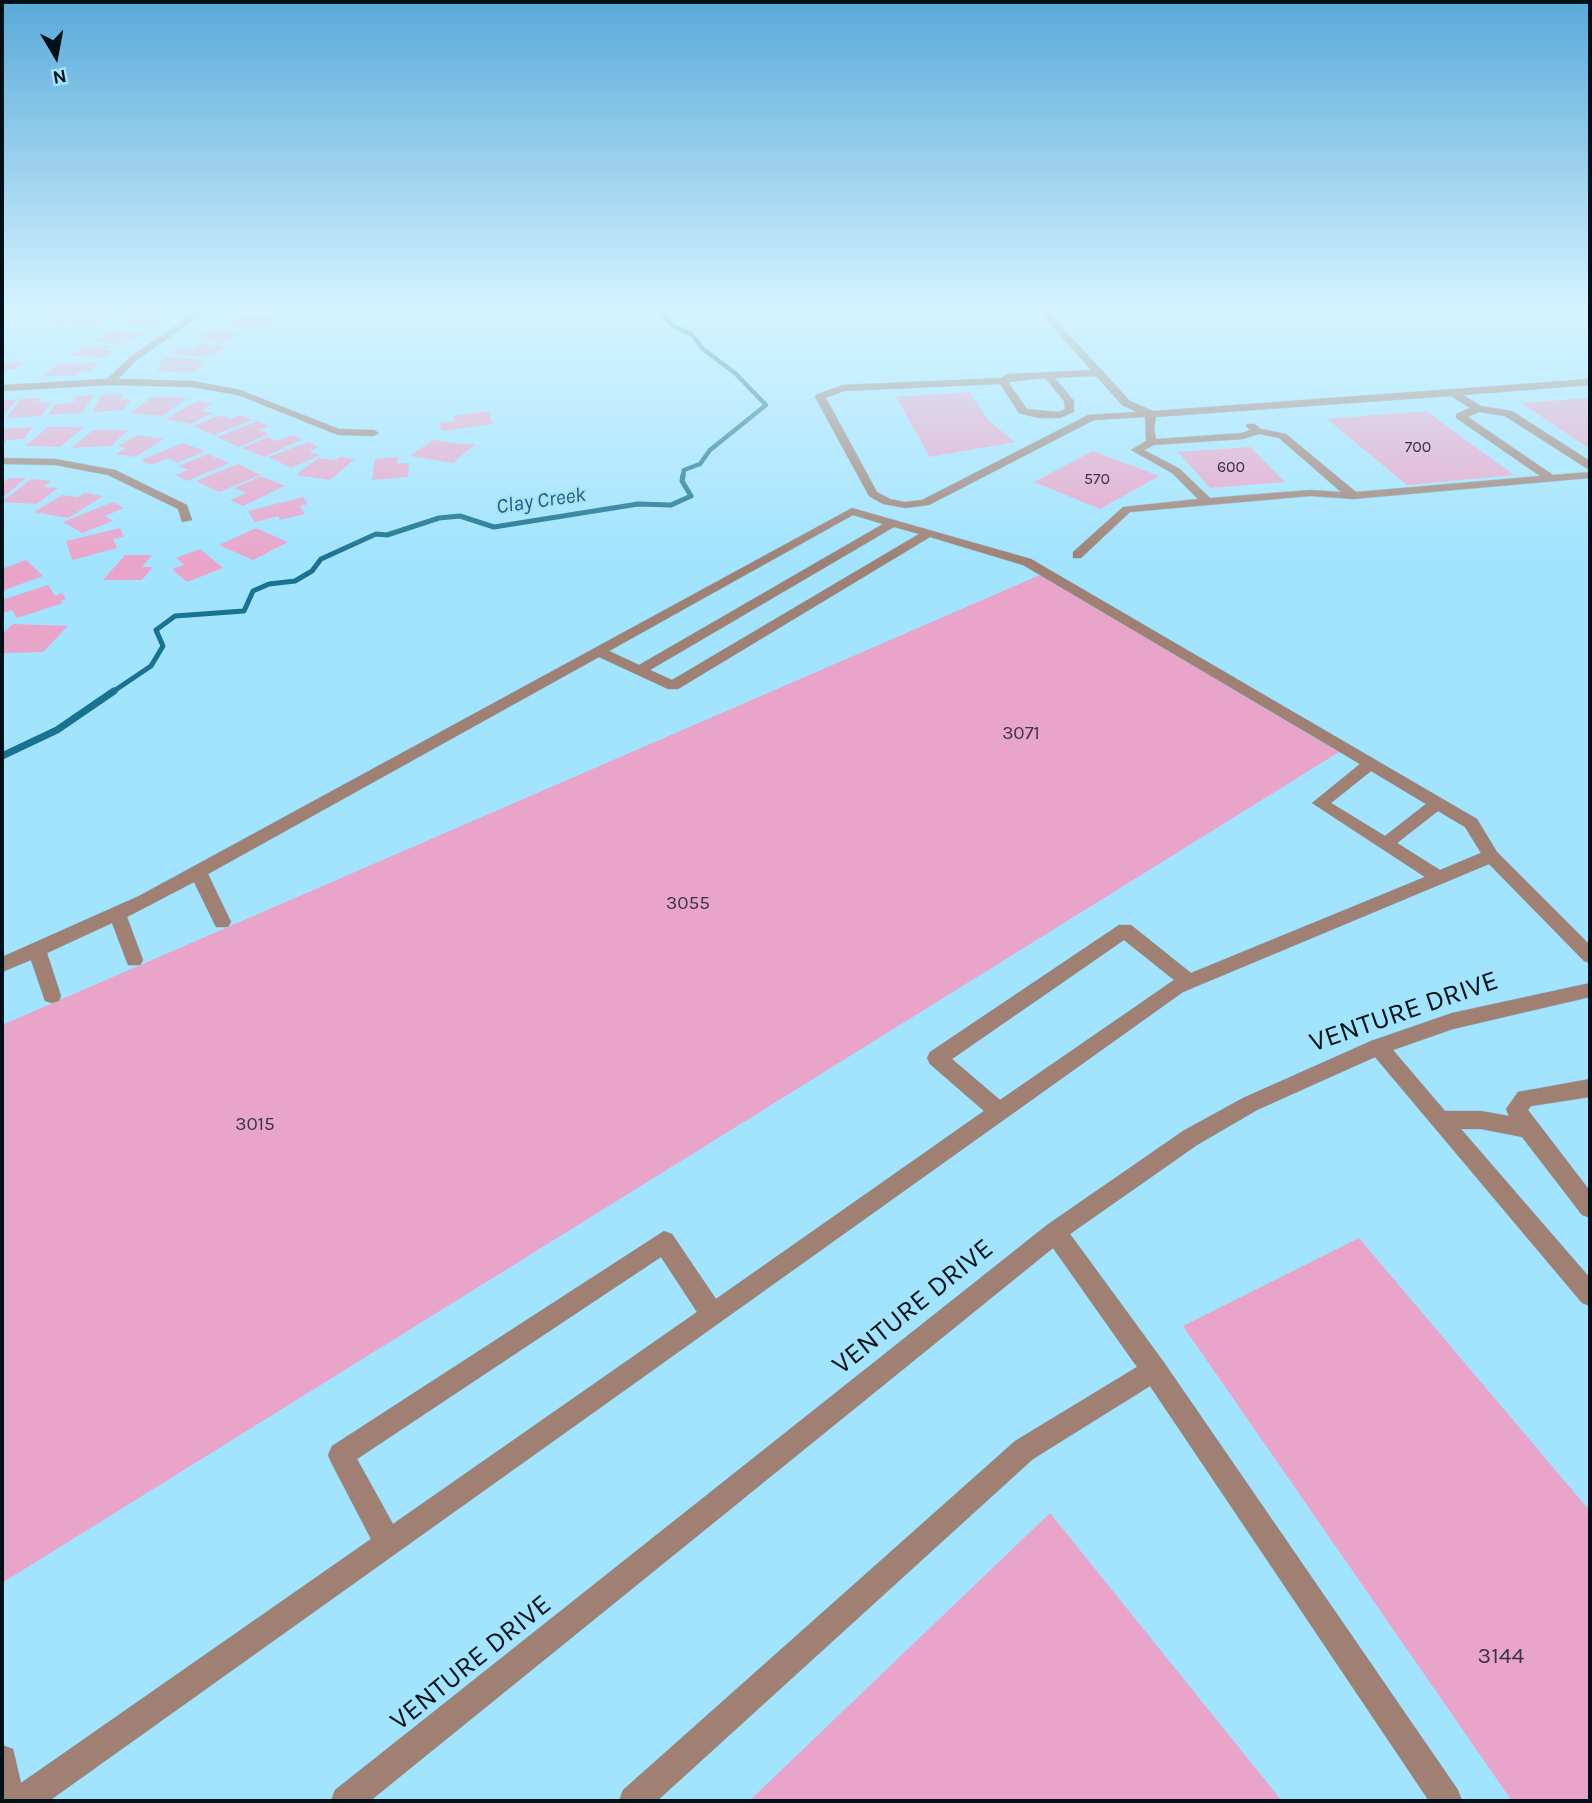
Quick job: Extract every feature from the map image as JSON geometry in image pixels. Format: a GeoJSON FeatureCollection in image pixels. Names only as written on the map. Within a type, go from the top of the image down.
{"type":"FeatureCollection","features":[{"type":"Feature","properties":{"kind":"street"},"geometry":{"type":"LineString","coordinates":[[233,392],[261,400],[338,432],[374,433]]}},
{"type":"Feature","properties":{"kind":"street"},"geometry":{"type":"LineString","coordinates":[[832,392],[820,397],[873,494],[887,502],[905,505],[925,503],[1091,417],[1234,410],[1464,392]]}},
{"type":"Feature","properties":{"kind":"street"},"geometry":{"type":"LineString","coordinates":[[1010,392],[1023,411],[1038,415],[1060,415],[1077,423]]}},
{"type":"Feature","properties":{"kind":"street"},"geometry":{"type":"LineString","coordinates":[[1060,415],[1070,410],[1071,405],[1061,392]]}},
{"type":"Feature","properties":{"kind":"street"},"geometry":{"type":"LineString","coordinates":[[1116,392],[1126,403],[1151,414]]}},
{"type":"Feature","properties":{"kind":"street"},"geometry":{"type":"LineString","coordinates":[[1453,393],[1478,409],[1508,413],[1590,466]]}},
{"type":"Feature","properties":{"kind":"street"},"geometry":{"type":"LineString","coordinates":[[1478,409],[1460,416],[1550,478]]}},
{"type":"Feature","properties":{"kind":"street"},"geometry":{"type":"LineString","coordinates":[[1234,410],[1258,431],[1282,436],[1353,496]]}},
{"type":"Feature","properties":{"kind":"street"},"geometry":{"type":"LineString","coordinates":[[1151,414],[1149,429],[1152,442]]}},
{"type":"Feature","properties":{"kind":"street"},"geometry":{"type":"LineString","coordinates":[[1207,502],[1176,471],[1136,450],[1152,442],[1243,436],[1258,431]]}},
{"type":"Feature","properties":{"kind":"street"},"geometry":{"type":"LineString","coordinates":[[2,461],[55,462],[111,472],[183,507],[186,520]]}},
{"type":"Feature","properties":{"kind":"street"},"geometry":{"type":"LineString","coordinates":[[1077,555],[1127,509],[1310,493],[1353,496],[1590,475]]}},
{"type":"Feature","properties":{"kind":"street"},"geometry":{"type":"LineString","coordinates":[[2,965],[117,914],[198,872],[852,511],[1027,562],[1471,823],[1491,856],[1590,956]]}},
{"type":"Feature","properties":{"kind":"street"},"geometry":{"type":"LineString","coordinates":[[639,670],[893,523]]}},
{"type":"Feature","properties":{"kind":"street"},"geometry":{"type":"LineString","coordinates":[[600,652],[673,686],[929,533]]}},
{"type":"Feature","properties":{"kind":"street"},"geometry":{"type":"LineString","coordinates":[[1370,764],[1320,803],[1440,878]]}},
{"type":"Feature","properties":{"kind":"street"},"geometry":{"type":"LineString","coordinates":[[1385,844],[1437,803]]}},
{"type":"Feature","properties":{"kind":"street"},"geometry":{"type":"LineString","coordinates":[[23,1801],[1175,987],[1491,856]]}},
{"type":"Feature","properties":{"kind":"street"},"geometry":{"type":"LineString","coordinates":[[198,872],[222,922]]}},
{"type":"Feature","properties":{"kind":"street"},"geometry":{"type":"LineString","coordinates":[[117,914],[134,960]]}},
{"type":"Feature","properties":{"kind":"street"},"geometry":{"type":"LineString","coordinates":[[999,1112],[937,1058],[1125,930],[1189,982]]}},
{"type":"Feature","properties":{"kind":"street"},"geometry":{"type":"LineString","coordinates":[[37,949],[52,996]]}},
{"type":"Feature","properties":{"kind":"street","name":"VENTURE DRIVE"},"geometry":{"type":"LineString","coordinates":[[346,1801],[1055,1232],[1190,1138],[1309,1076],[1378,1047],[1452,1021],[1590,990]]}},
{"type":"Feature","properties":{"kind":"street"},"geometry":{"type":"LineString","coordinates":[[1378,1047],[1590,1295]]}},
{"type":"Feature","properties":{"kind":"street"},"geometry":{"type":"LineString","coordinates":[[1590,1088],[1525,1098],[1516,1109],[1528,1129],[1590,1208]]}},
{"type":"Feature","properties":{"kind":"street"},"geometry":{"type":"LineString","coordinates":[[1441,1120],[1481,1120],[1528,1129]]}},
{"type":"Feature","properties":{"kind":"street"},"geometry":{"type":"LineString","coordinates":[[1055,1232],[1154,1370],[1447,1801]]}},
{"type":"Feature","properties":{"kind":"street"},"geometry":{"type":"LineString","coordinates":[[388,1543],[341,1455],[664,1242],[712,1314]]}},
{"type":"Feature","properties":{"kind":"street"},"geometry":{"type":"LineString","coordinates":[[634,1801],[1024,1450],[1154,1370]]}},
{"type":"Feature","properties":{"kind":"street"},"geometry":{"type":"LineString","coordinates":[[2,1760],[9,1801]]}},
{"type":"Feature","properties":{"kind":"building"},"geometry":{"type":"Polygon","coordinates":[[[969,392],[990,422],[1015,442],[930,457],[896,397],[969,392]]]}},
{"type":"Feature","properties":{"kind":"building"},"geometry":{"type":"Polygon","coordinates":[[[124,394],[120,400],[131,399],[124,410],[93,412],[101,395],[124,394]]]}},
{"type":"Feature","properties":{"kind":"building"},"geometry":{"type":"Polygon","coordinates":[[[94,395],[82,413],[48,415],[56,404],[72,403],[77,396],[94,395]]]}},
{"type":"Feature","properties":{"kind":"building"},"geometry":{"type":"Polygon","coordinates":[[[152,397],[187,398],[163,416],[130,413],[152,397]]]}},
{"type":"Feature","properties":{"kind":"building"},"geometry":{"type":"Polygon","coordinates":[[[40,398],[37,401],[51,403],[41,416],[6,418],[21,399],[40,398]]]}},
{"type":"Feature","properties":{"kind":"building"},"geometry":{"type":"Polygon","coordinates":[[[1590,398],[1590,449],[1521,403],[1590,398]]]}},
{"type":"Feature","properties":{"kind":"building"},"geometry":{"type":"Polygon","coordinates":[[[2,400],[16,400],[2,417],[2,400]]]}},
{"type":"Feature","properties":{"kind":"building"},"geometry":{"type":"Polygon","coordinates":[[[198,401],[213,404],[201,411],[212,413],[191,424],[165,419],[198,401]]]}},
{"type":"Feature","properties":{"kind":"building"},"geometry":{"type":"Polygon","coordinates":[[[488,411],[493,424],[442,431],[439,423],[455,421],[453,416],[488,411]]]}},
{"type":"Feature","properties":{"kind":"building"},"geometry":{"type":"Polygon","coordinates":[[[1426,411],[1514,475],[1407,485],[1327,419],[1426,411]]]}},
{"type":"Feature","properties":{"kind":"building"},"geometry":{"type":"Polygon","coordinates":[[[221,415],[230,419],[240,415],[252,420],[214,435],[193,426],[221,415]]]}},
{"type":"Feature","properties":{"kind":"building"},"geometry":{"type":"Polygon","coordinates":[[[258,421],[269,426],[259,430],[269,434],[238,447],[217,437],[258,421]]]}},
{"type":"Feature","properties":{"kind":"building"},"geometry":{"type":"Polygon","coordinates":[[[33,427],[24,439],[7,440],[2,447],[2,429],[33,427]]]}},
{"type":"Feature","properties":{"kind":"building"},"geometry":{"type":"Polygon","coordinates":[[[48,427],[84,427],[60,447],[25,446],[48,427]]]}},
{"type":"Feature","properties":{"kind":"building"},"geometry":{"type":"Polygon","coordinates":[[[93,430],[128,430],[111,446],[71,448],[93,430]]]}},
{"type":"Feature","properties":{"kind":"building"},"geometry":{"type":"Polygon","coordinates":[[[137,435],[164,439],[135,457],[116,454],[126,448],[118,446],[137,435]]]}},
{"type":"Feature","properties":{"kind":"building"},"geometry":{"type":"Polygon","coordinates":[[[291,435],[303,439],[264,457],[242,448],[267,437],[277,441],[291,435]]]}},
{"type":"Feature","properties":{"kind":"building"},"geometry":{"type":"Polygon","coordinates":[[[433,440],[475,444],[453,463],[410,456],[433,440]]]}},
{"type":"Feature","properties":{"kind":"building"},"geometry":{"type":"Polygon","coordinates":[[[308,442],[319,447],[309,451],[320,455],[291,468],[269,457],[308,442]]]}},
{"type":"Feature","properties":{"kind":"building"},"geometry":{"type":"Polygon","coordinates":[[[183,443],[205,451],[178,463],[168,458],[152,465],[141,460],[183,443]]]}},
{"type":"Feature","properties":{"kind":"building"},"geometry":{"type":"Polygon","coordinates":[[[1250,447],[1285,482],[1210,488],[1178,452],[1250,447]]]}},
{"type":"Feature","properties":{"kind":"building"},"geometry":{"type":"Polygon","coordinates":[[[1093,451],[1159,476],[1100,509],[1034,482],[1093,451]]]}},
{"type":"Feature","properties":{"kind":"building"},"geometry":{"type":"Polygon","coordinates":[[[208,454],[229,463],[187,481],[175,475],[188,470],[178,466],[208,454]]]}},
{"type":"Feature","properties":{"kind":"building"},"geometry":{"type":"Polygon","coordinates":[[[340,457],[355,459],[330,480],[296,475],[318,458],[335,460],[340,457]]]}},
{"type":"Feature","properties":{"kind":"building"},"geometry":{"type":"Polygon","coordinates":[[[398,457],[397,464],[409,463],[408,477],[372,480],[375,459],[398,457]]]}},
{"type":"Feature","properties":{"kind":"building"},"geometry":{"type":"Polygon","coordinates":[[[238,464],[261,475],[219,492],[196,481],[238,464]]]}},
{"type":"Feature","properties":{"kind":"building"},"geometry":{"type":"Polygon","coordinates":[[[261,476],[285,486],[243,506],[230,500],[246,493],[235,488],[261,476]]]}},
{"type":"Feature","properties":{"kind":"building"},"geometry":{"type":"Polygon","coordinates":[[[9,478],[26,478],[2,498],[2,484],[9,478]]]}},
{"type":"Feature","properties":{"kind":"building"},"geometry":{"type":"Polygon","coordinates":[[[31,479],[51,481],[43,487],[58,488],[37,504],[2,502],[31,479]]]}},
{"type":"Feature","properties":{"kind":"building"},"geometry":{"type":"Polygon","coordinates":[[[85,493],[103,496],[68,518],[34,512],[62,495],[77,497],[85,493]]]}},
{"type":"Feature","properties":{"kind":"building"},"geometry":{"type":"Polygon","coordinates":[[[303,497],[308,504],[300,506],[305,514],[280,520],[278,516],[255,522],[248,511],[303,497]]]}},
{"type":"Feature","properties":{"kind":"building"},"geometry":{"type":"Polygon","coordinates":[[[113,502],[124,508],[105,516],[113,521],[82,533],[63,522],[113,502]]]}},
{"type":"Feature","properties":{"kind":"building"},"geometry":{"type":"Polygon","coordinates":[[[120,528],[124,537],[113,539],[117,548],[72,560],[66,541],[120,528]]]}},
{"type":"Feature","properties":{"kind":"building"},"geometry":{"type":"Polygon","coordinates":[[[256,528],[288,542],[253,560],[219,545],[256,528]]]}},
{"type":"Feature","properties":{"kind":"building"},"geometry":{"type":"Polygon","coordinates":[[[200,549],[223,568],[187,582],[172,569],[184,565],[176,558],[200,549]]]}},
{"type":"Feature","properties":{"kind":"building"},"geometry":{"type":"Polygon","coordinates":[[[125,555],[152,555],[142,567],[153,567],[142,580],[103,580],[125,555]]]}},
{"type":"Feature","properties":{"kind":"building"},"geometry":{"type":"Polygon","coordinates":[[[26,560],[43,576],[2,591],[2,569],[26,560]]]}},
{"type":"Feature","properties":{"kind":"building"},"geometry":{"type":"Polygon","coordinates":[[[1040,575],[1339,752],[2,1583],[2,1025],[1040,575]]]}},
{"type":"Feature","properties":{"kind":"building"},"geometry":{"type":"Polygon","coordinates":[[[48,585],[55,596],[62,593],[66,599],[61,601],[63,603],[17,618],[12,610],[2,613],[2,600],[48,585]]]}},
{"type":"Feature","properties":{"kind":"building"},"geometry":{"type":"Polygon","coordinates":[[[13,624],[68,626],[43,652],[2,653],[2,634],[13,624]]]}},
{"type":"Feature","properties":{"kind":"building"},"geometry":{"type":"Polygon","coordinates":[[[1359,1238],[1590,1511],[1590,1801],[1512,1801],[1183,1326],[1359,1238]]]}},
{"type":"Feature","properties":{"kind":"building"},"geometry":{"type":"Polygon","coordinates":[[[1050,1513],[1282,1801],[749,1801],[1050,1513]]]}},
{"type":"Feature","properties":{"kind":"waterway","name":"Clay Creek"},"geometry":{"type":"LineString","coordinates":[[683,477],[684,470],[700,464],[710,450],[766,405],[754,392]]}},
{"type":"Feature","properties":{"kind":"waterway","name":"Clay Creek"},"geometry":{"type":"LineString","coordinates":[[111,693],[151,666],[163,646],[156,630],[175,616],[244,611],[253,591],[269,584],[295,581],[312,571],[321,559],[376,534],[387,535],[439,518],[460,516],[494,527],[638,504],[671,505],[691,496],[682,481],[683,475]]}},
{"type":"Feature","properties":{"kind":"waterway","name":"Clay Creek"},"geometry":{"type":"LineString","coordinates":[[2,756],[57,730],[114,691]]}}]}
